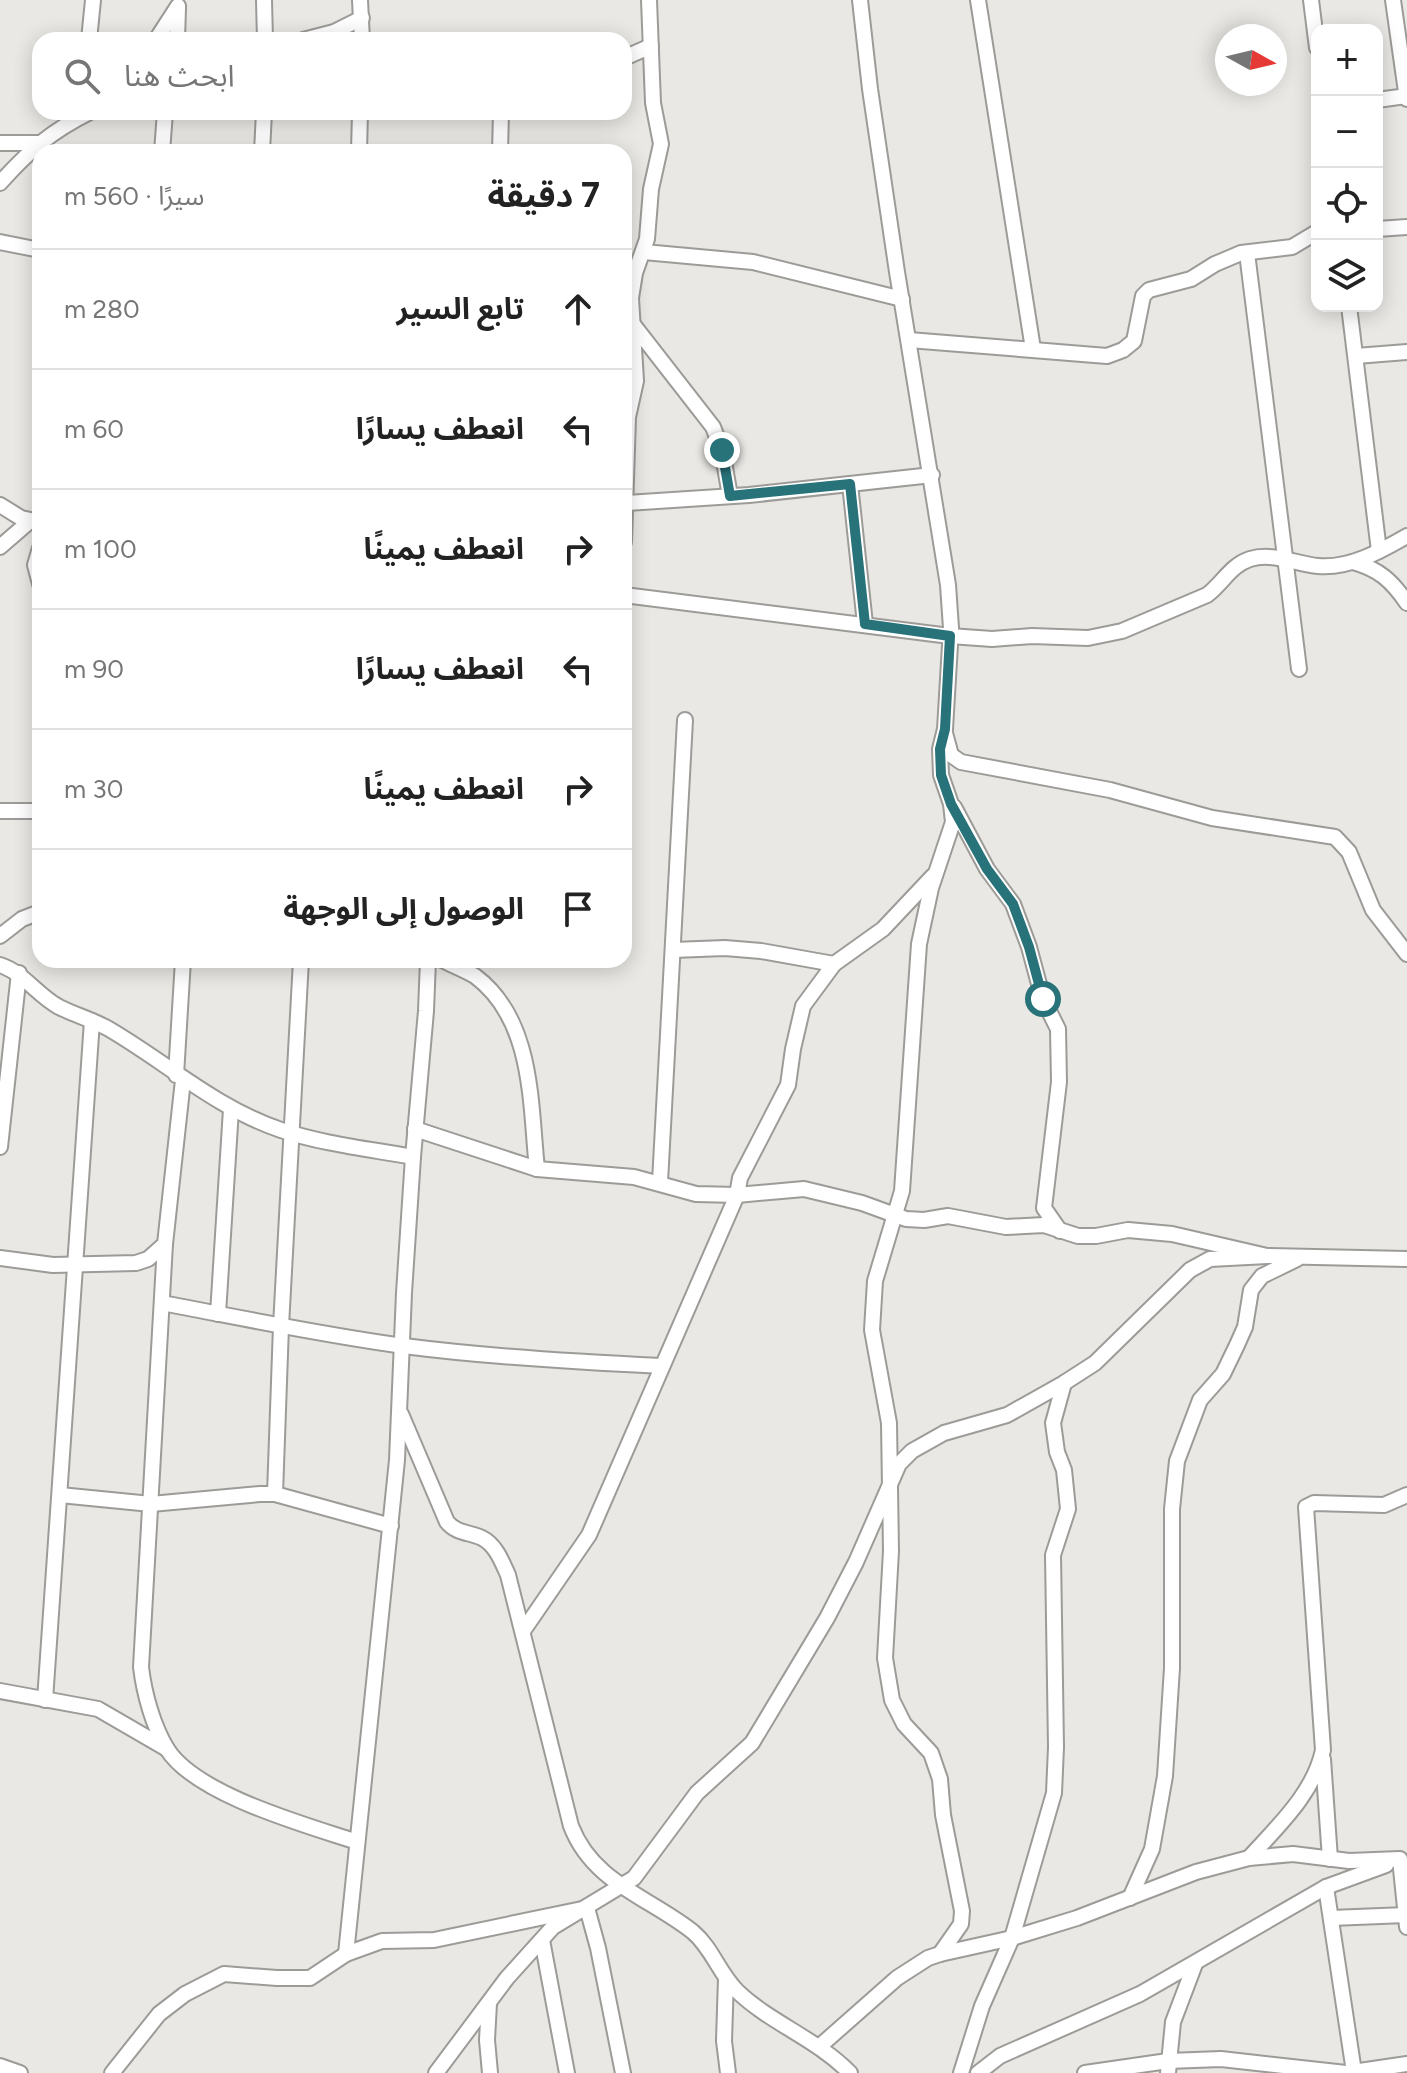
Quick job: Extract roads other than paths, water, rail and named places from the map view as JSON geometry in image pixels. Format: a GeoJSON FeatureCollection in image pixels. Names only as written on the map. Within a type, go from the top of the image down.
{"type":"FeatureCollection","features":[{"type":"Feature","properties":{"kind":"street"},"geometry":{"type":"LineString","coordinates":[[90,32],[93,0]]}},
{"type":"Feature","properties":{"kind":"street"},"geometry":{"type":"LineString","coordinates":[[264,0],[265,32]]}},
{"type":"Feature","properties":{"kind":"street"},"geometry":{"type":"LineString","coordinates":[[360,0],[362,32]]}},
{"type":"Feature","properties":{"kind":"street"},"geometry":{"type":"LineString","coordinates":[[632,281],[644,252],[651,189],[661,144],[653,103],[649,0]]}},
{"type":"Feature","properties":{"kind":"street"},"geometry":{"type":"LineString","coordinates":[[860,0],[870,89],[948,585],[950,636],[945,729],[940,749],[941,775],[951,804],[987,869],[1013,904],[1043,999],[1058,1029],[1060,1055],[1056,1122],[1044,1208],[1060,1231]]}},
{"type":"Feature","properties":{"kind":"street"},"geometry":{"type":"LineString","coordinates":[[978,0],[1033,349]]}},
{"type":"Feature","properties":{"kind":"street"},"geometry":{"type":"LineString","coordinates":[[1311,0],[1314,24]]}},
{"type":"Feature","properties":{"kind":"street"},"geometry":{"type":"LineString","coordinates":[[1383,99],[1407,97],[1393,0]]}},
{"type":"Feature","properties":{"kind":"street"},"geometry":{"type":"LineString","coordinates":[[161,32],[178,3]]}},
{"type":"Feature","properties":{"kind":"street"},"geometry":{"type":"LineString","coordinates":[[177,32],[178,3]]}},
{"type":"Feature","properties":{"kind":"street"},"geometry":{"type":"LineString","coordinates":[[334,32],[362,18]]}},
{"type":"Feature","properties":{"kind":"street"},"geometry":{"type":"LineString","coordinates":[[632,54],[651,46]]}},
{"type":"Feature","properties":{"kind":"street"},"geometry":{"type":"LineString","coordinates":[[0,143],[38,143],[74,120]]}},
{"type":"Feature","properties":{"kind":"street"},"geometry":{"type":"LineString","coordinates":[[163,144],[164,120]]}},
{"type":"Feature","properties":{"kind":"street"},"geometry":{"type":"LineString","coordinates":[[262,144],[264,120]]}},
{"type":"Feature","properties":{"kind":"street"},"geometry":{"type":"LineString","coordinates":[[359,144],[360,120]]}},
{"type":"Feature","properties":{"kind":"street"},"geometry":{"type":"LineString","coordinates":[[500,144],[501,120]]}},
{"type":"Feature","properties":{"kind":"street"},"geometry":{"type":"LineString","coordinates":[[354,144],[360,131]]}},
{"type":"Feature","properties":{"kind":"street"},"geometry":{"type":"LineString","coordinates":[[0,183],[32,149]]}},
{"type":"Feature","properties":{"kind":"street"},"geometry":{"type":"LineString","coordinates":[[1383,229],[1407,227]]}},
{"type":"Feature","properties":{"kind":"street"},"geometry":{"type":"LineString","coordinates":[[909,340],[1107,356],[1123,350],[1137,335],[1143,296],[1149,290],[1191,279],[1215,264],[1247,253],[1292,247],[1311,236]]}},
{"type":"Feature","properties":{"kind":"street"},"geometry":{"type":"LineString","coordinates":[[0,242],[32,248]]}},
{"type":"Feature","properties":{"kind":"street"},"geometry":{"type":"LineString","coordinates":[[644,252],[753,262],[902,299]]}},
{"type":"Feature","properties":{"kind":"street"},"geometry":{"type":"LineString","coordinates":[[1247,253],[1299,669]]}},
{"type":"Feature","properties":{"kind":"street"},"geometry":{"type":"LineString","coordinates":[[1350,312],[1379,551]]}},
{"type":"Feature","properties":{"kind":"street"},"geometry":{"type":"LineString","coordinates":[[632,323],[636,381],[632,397]]}},
{"type":"Feature","properties":{"kind":"street"},"geometry":{"type":"LineString","coordinates":[[632,323],[713,427],[722,450],[730,496]]}},
{"type":"Feature","properties":{"kind":"street"},"geometry":{"type":"LineString","coordinates":[[1356,356],[1407,352]]}},
{"type":"Feature","properties":{"kind":"street"},"geometry":{"type":"LineString","coordinates":[[632,503],[932,475]]}},
{"type":"Feature","properties":{"kind":"street"},"geometry":{"type":"LineString","coordinates":[[850,484],[865,624]]}},
{"type":"Feature","properties":{"kind":"street"},"geometry":{"type":"LineString","coordinates":[[0,505],[32,521]]}},
{"type":"Feature","properties":{"kind":"street"},"geometry":{"type":"LineString","coordinates":[[0,547],[32,524]]}},
{"type":"Feature","properties":{"kind":"street"},"geometry":{"type":"LineString","coordinates":[[632,596],[950,636],[1088,638],[1122,631],[1207,595],[1226,573],[1248,559],[1286,559],[1319,566],[1353,562],[1407,536]]}},
{"type":"Feature","properties":{"kind":"street"},"geometry":{"type":"LineString","coordinates":[[1353,562],[1382,573],[1396,585],[1407,603]]}},
{"type":"Feature","properties":{"kind":"street"},"geometry":{"type":"LineString","coordinates":[[660,1182],[685,720]]}},
{"type":"Feature","properties":{"kind":"street"},"geometry":{"type":"LineString","coordinates":[[945,729],[951,755],[961,762],[1110,790],[1212,818],[1335,837],[1349,852],[1373,910],[1407,954]]}},
{"type":"Feature","properties":{"kind":"street"},"geometry":{"type":"LineString","coordinates":[[940,1954],[961,1924],[962,1911],[935,1766],[931,1753],[904,1724],[892,1700],[885,1658],[891,1551],[889,1423],[872,1330],[875,1281],[902,1191],[919,944],[936,873],[953,822],[951,804]]}},
{"type":"Feature","properties":{"kind":"street"},"geometry":{"type":"LineString","coordinates":[[0,811],[32,811]]}},
{"type":"Feature","properties":{"kind":"street"},"geometry":{"type":"LineString","coordinates":[[523,1631],[589,1535],[737,1195],[740,1178],[788,1085],[803,1006],[834,964],[883,929],[936,873]]}},
{"type":"Feature","properties":{"kind":"street"},"geometry":{"type":"LineString","coordinates":[[0,936],[32,915]]}},
{"type":"Feature","properties":{"kind":"street"},"geometry":{"type":"LineString","coordinates":[[673,950],[725,948],[761,951],[834,964]]}},
{"type":"Feature","properties":{"kind":"street"},"geometry":{"type":"LineString","coordinates":[[0,965],[19,973],[56,1005],[110,1030],[179,1078],[231,1109],[293,1133],[413,1157]]}},
{"type":"Feature","properties":{"kind":"street"},"geometry":{"type":"LineString","coordinates":[[167,1749],[143,1686],[141,1667],[165,1244],[179,1078],[183,968]]}},
{"type":"Feature","properties":{"kind":"street"},"geometry":{"type":"LineString","coordinates":[[275,1494],[301,968]]}},
{"type":"Feature","properties":{"kind":"street"},"geometry":{"type":"LineString","coordinates":[[346,1954],[391,1526],[413,1157],[426,1011],[425,968]]}},
{"type":"Feature","properties":{"kind":"street"},"geometry":{"type":"LineString","coordinates":[[458,968],[474,976],[496,996],[509,1014],[517,1033],[525,1060],[537,1169]]}},
{"type":"Feature","properties":{"kind":"street"},"geometry":{"type":"LineString","coordinates":[[0,1147],[19,973]]}},
{"type":"Feature","properties":{"kind":"street"},"geometry":{"type":"LineString","coordinates":[[45,1700],[92,1021]]}},
{"type":"Feature","properties":{"kind":"street"},"geometry":{"type":"LineString","coordinates":[[218,1314],[231,1109]]}},
{"type":"Feature","properties":{"kind":"street"},"geometry":{"type":"LineString","coordinates":[[415,1129],[537,1169],[619,1175],[660,1182],[696,1194],[737,1195],[804,1189],[862,1203],[895,1216],[924,1220],[948,1216],[1006,1227],[1044,1225],[1078,1236],[1128,1230],[1172,1234],[1267,1256]]}},
{"type":"Feature","properties":{"kind":"street"},"geometry":{"type":"LineString","coordinates":[[0,1258],[37,1264],[136,1263],[148,1259],[165,1244]]}},
{"type":"Feature","properties":{"kind":"street"},"geometry":{"type":"LineString","coordinates":[[439,2071],[489,2003],[553,1927],[634,1878],[697,1793],[752,1743],[827,1618],[856,1562],[899,1464],[912,1451],[944,1433],[1007,1415],[1064,1383],[1095,1363],[1190,1270],[1210,1259],[1267,1256],[1407,1259]]}},
{"type":"Feature","properties":{"kind":"street"},"geometry":{"type":"LineString","coordinates":[[1130,1898],[1152,1849],[1165,1776],[1172,1668],[1172,1509],[1177,1461],[1200,1400],[1223,1374],[1245,1327],[1251,1290],[1262,1276],[1300,1257]]}},
{"type":"Feature","properties":{"kind":"street"},"geometry":{"type":"LineString","coordinates":[[162,1303],[402,1345],[528,1359],[661,1366]]}},
{"type":"Feature","properties":{"kind":"street"},"geometry":{"type":"LineString","coordinates":[[961,2073],[972,2033],[1012,1938],[1054,1793],[1053,1555],[1068,1509],[1053,1423],[1064,1383]]}},
{"type":"Feature","properties":{"kind":"street"},"geometry":{"type":"LineString","coordinates":[[399,1409],[447,1522],[456,1531],[485,1539],[500,1558],[508,1575],[571,1826],[579,1846],[592,1862],[623,1887],[693,1933],[736,1990],[820,2046],[850,2073]]}},
{"type":"Feature","properties":{"kind":"street"},"geometry":{"type":"LineString","coordinates":[[60,1495],[151,1504],[275,1494],[391,1526]]}},
{"type":"Feature","properties":{"kind":"street"},"geometry":{"type":"LineString","coordinates":[[1330,1859],[1306,1507],[1314,1503],[1384,1505],[1407,1495]]}},
{"type":"Feature","properties":{"kind":"street"},"geometry":{"type":"LineString","coordinates":[[0,1691],[98,1709],[167,1749],[191,1775],[224,1792],[272,1813],[357,1842]]}},
{"type":"Feature","properties":{"kind":"street"},"geometry":{"type":"LineString","coordinates":[[1249,1858],[1309,1786],[1323,1750]]}},
{"type":"Feature","properties":{"kind":"street"},"geometry":{"type":"LineString","coordinates":[[820,2046],[897,1978],[940,1954],[1012,1938],[1077,1918],[1196,1872],[1249,1858],[1293,1854],[1330,1859],[1403,1858]]}},
{"type":"Feature","properties":{"kind":"street"},"geometry":{"type":"LineString","coordinates":[[978,2073],[1000,2056],[1140,1994],[1326,1887],[1403,1858]]}},
{"type":"Feature","properties":{"kind":"street"},"geometry":{"type":"LineString","coordinates":[[1331,1918],[1406,1921],[1403,1858]]}},
{"type":"Feature","properties":{"kind":"street"},"geometry":{"type":"LineString","coordinates":[[1326,1887],[1354,2072]]}},
{"type":"Feature","properties":{"kind":"street"},"geometry":{"type":"LineString","coordinates":[[112,2073],[159,2014],[203,1982],[224,1974],[310,1978],[346,1954],[382,1941],[434,1940],[587,1908]]}},
{"type":"Feature","properties":{"kind":"street"},"geometry":{"type":"LineString","coordinates":[[587,1908],[623,2073]]}},
{"type":"Feature","properties":{"kind":"street"},"geometry":{"type":"LineString","coordinates":[[542,1940],[567,2073]]}},
{"type":"Feature","properties":{"kind":"street"},"geometry":{"type":"LineString","coordinates":[[1168,2067],[1173,2022],[1195,1964]]}},
{"type":"Feature","properties":{"kind":"street"},"geometry":{"type":"LineString","coordinates":[[726,1978],[724,2041],[728,2073]]}},
{"type":"Feature","properties":{"kind":"street"},"geometry":{"type":"LineString","coordinates":[[489,2003],[487,2040],[490,2073]]}},
{"type":"Feature","properties":{"kind":"street"},"geometry":{"type":"LineString","coordinates":[[1085,2073],[1168,2067],[1221,2059],[1293,2071],[1354,2072],[1407,2064]]}},
{"type":"Feature","properties":{"kind":"street"},"geometry":{"type":"LineString","coordinates":[[0,2066],[20,2073]]}}]}
